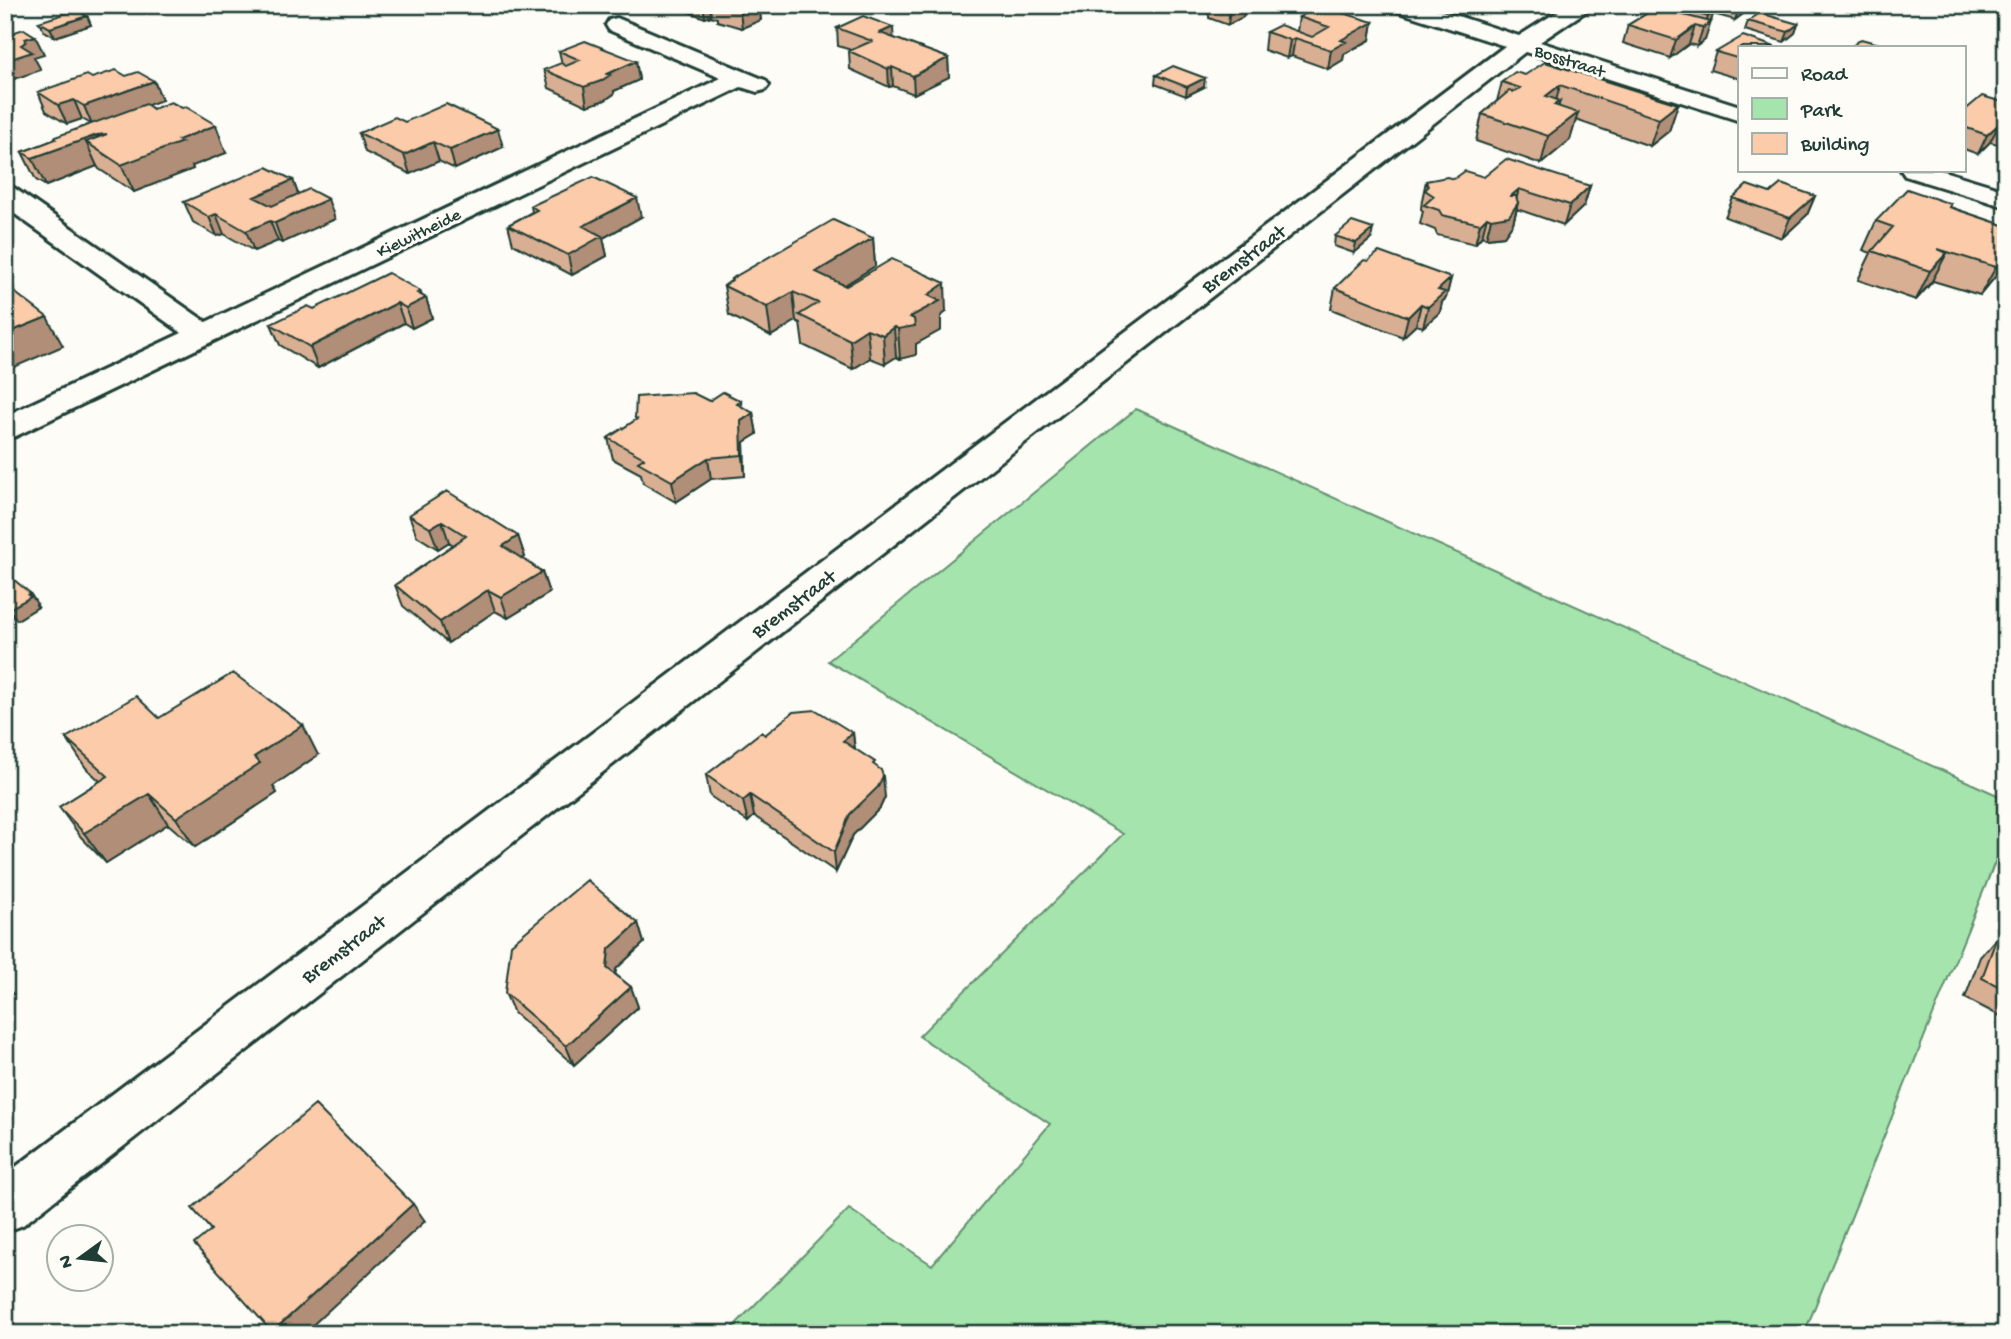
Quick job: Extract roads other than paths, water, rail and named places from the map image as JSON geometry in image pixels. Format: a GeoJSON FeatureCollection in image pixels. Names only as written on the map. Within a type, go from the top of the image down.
{"type":"FeatureCollection","features":[{"type":"Feature","properties":{"kind":"street","name":"Bosstraat"},"geometry":{"type":"LineString","coordinates":[[1401,5],[1738,113]]}},
{"type":"Feature","properties":{"kind":"street","name":"Bremstraat"},"geometry":{"type":"LineString","coordinates":[[5,1208],[1522,44],[1584,5]]}},
{"type":"Feature","properties":{"kind":"street","name":"Kiewitheide"},"geometry":{"type":"LineString","coordinates":[[5,429],[741,78],[617,25]]}},
{"type":"Feature","properties":{"kind":"street"},"geometry":{"type":"LineString","coordinates":[[1919,172],[2006,199]]}},
{"type":"Feature","properties":{"kind":"street"},"geometry":{"type":"LineString","coordinates":[[5,194],[205,335]]}}]}
